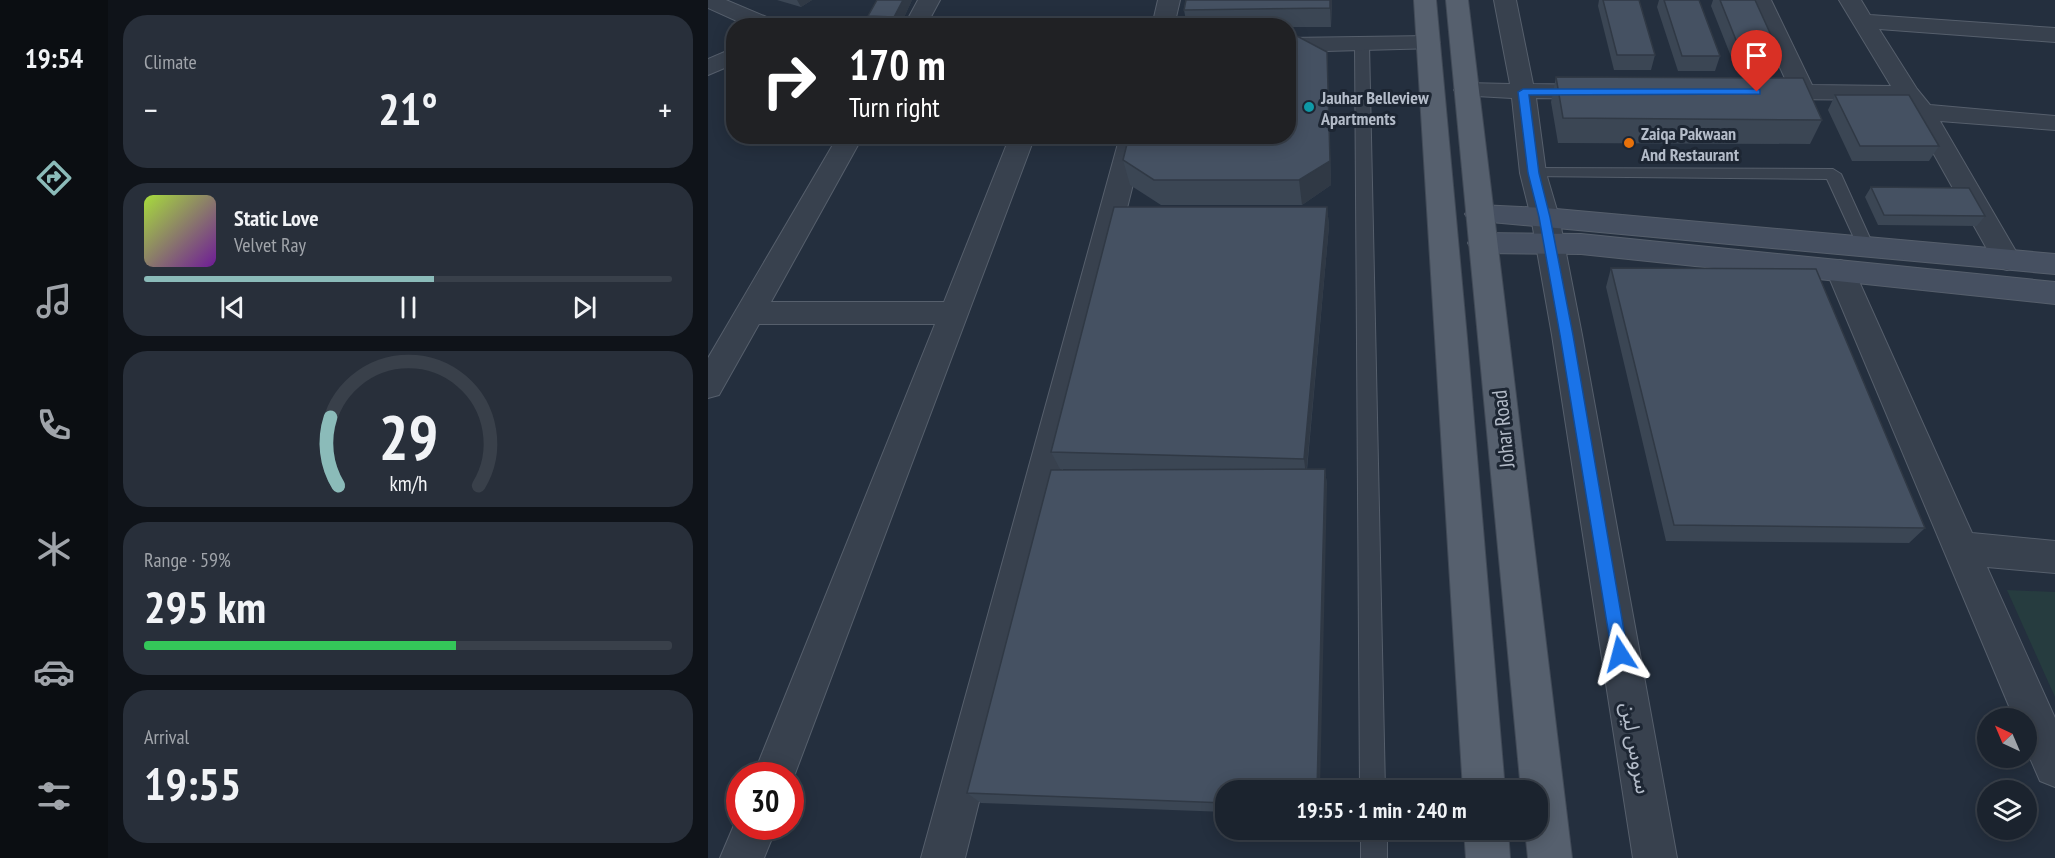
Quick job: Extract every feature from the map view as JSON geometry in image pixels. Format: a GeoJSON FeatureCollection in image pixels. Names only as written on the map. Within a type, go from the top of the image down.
{"type":"FeatureCollection","features":[{"type":"Feature","properties":{"kind":"main road","name":"Johar Road"},"geometry":{"type":"LineString","coordinates":[[1425,0],[1453,350],[1483,780]]}},
{"type":"Feature","properties":{"kind":"main road","name":"Johar Road"},"geometry":{"type":"LineString","coordinates":[[1457,0],[1480,229],[1550,858]]}},
{"type":"Feature","properties":{"kind":"main road"},"geometry":{"type":"LineString","coordinates":[[1487,840],[1488,858]]}},
{"type":"Feature","properties":{"kind":"street"},"geometry":{"type":"LineString","coordinates":[[708,0],[750,18]]}},
{"type":"Feature","properties":{"kind":"street"},"geometry":{"type":"LineString","coordinates":[[919,18],[929,0]]}},
{"type":"Feature","properties":{"kind":"street"},"geometry":{"type":"LineString","coordinates":[[1165,18],[1169,0]]}},
{"type":"Feature","properties":{"kind":"street","name":"سروس لین"},"geometry":{"type":"LineString","coordinates":[[1505,0],[1523,92],[1533,173],[1547,230],[1567,335],[1655,858]]}},
{"type":"Feature","properties":{"kind":"street"},"geometry":{"type":"LineString","coordinates":[[1760,0],[1803,92]]}},
{"type":"Feature","properties":{"kind":"street"},"geometry":{"type":"LineString","coordinates":[[1856,11],[2055,35]]}},
{"type":"Feature","properties":{"kind":"street"},"geometry":{"type":"LineString","coordinates":[[1856,11],[1907,93],[1923,112],[2007,260]]}},
{"type":"Feature","properties":{"kind":"street"},"geometry":{"type":"LineString","coordinates":[[1296,45],[1429,43]]}},
{"type":"Feature","properties":{"kind":"street"},"geometry":{"type":"LineString","coordinates":[[708,68],[726,59]]}},
{"type":"Feature","properties":{"kind":"street"},"geometry":{"type":"LineString","coordinates":[[1466,90],[1617,92]]}},
{"type":"Feature","properties":{"kind":"street"},"geometry":{"type":"LineString","coordinates":[[1745,92],[1907,93]]}},
{"type":"Feature","properties":{"kind":"street"},"geometry":{"type":"LineString","coordinates":[[1923,112],[2055,123]]}},
{"type":"Feature","properties":{"kind":"street"},"geometry":{"type":"LineString","coordinates":[[708,386],[846,144]]}},
{"type":"Feature","properties":{"kind":"street"},"geometry":{"type":"LineString","coordinates":[[779,762],[1020,144]]}},
{"type":"Feature","properties":{"kind":"street"},"geometry":{"type":"LineString","coordinates":[[943,858],[1131,144]]}},
{"type":"Feature","properties":{"kind":"street"},"geometry":{"type":"LineString","coordinates":[[1480,229],[1547,230],[1866,247],[2055,264]]}},
{"type":"Feature","properties":{"kind":"street"},"geometry":{"type":"LineString","coordinates":[[1547,230],[1581,244],[2055,293]]}},
{"type":"Feature","properties":{"kind":"street"},"geometry":{"type":"LineString","coordinates":[[1840,270],[2055,766]]}},
{"type":"Feature","properties":{"kind":"street"},"geometry":{"type":"LineString","coordinates":[[750,313],[954,313]]}},
{"type":"Feature","properties":{"kind":"street"},"geometry":{"type":"LineString","coordinates":[[1962,548],[2055,557]]}},
{"type":"Feature","properties":{"kind":"street"},"geometry":{"type":"LineString","coordinates":[[742,858],[749,840]]}},
{"type":"Feature","properties":{"kind":"lane"},"geometry":{"type":"LineString","coordinates":[[1362,44],[1373,780]]}},
{"type":"Feature","properties":{"kind":"lane"},"geometry":{"type":"LineString","coordinates":[[1533,173],[1833,174],[1866,247]]}},
{"type":"Feature","properties":{"kind":"lane"},"geometry":{"type":"LineString","coordinates":[[1374,840],[1374,858]]}},
{"type":"Feature","properties":{"kind":"green space"},"geometry":{"type":"Polygon","coordinates":[[[2007,590],[2055,592],[2055,697],[2007,590]]]}},
{"type":"Feature","properties":{"kind":"building"},"geometry":{"type":"Polygon","coordinates":[[[877,0],[903,0],[894,17],[868,16],[877,0]]]}},
{"type":"Feature","properties":{"kind":"building"},"geometry":{"type":"Polygon","coordinates":[[[1186,0],[1330,0],[1330,8],[1184,10],[1186,0]]]}},
{"type":"Feature","properties":{"kind":"building"},"geometry":{"type":"Polygon","coordinates":[[[1603,0],[1639,0],[1655,55],[1617,55],[1603,0]]]}},
{"type":"Feature","properties":{"kind":"building"},"geometry":{"type":"Polygon","coordinates":[[[1664,0],[1699,0],[1720,56],[1682,56],[1664,0]]]}},
{"type":"Feature","properties":{"kind":"building"},"geometry":{"type":"Polygon","coordinates":[[[1720,0],[1755,0],[1780,55],[1742,55],[1720,0]]]}},
{"type":"Feature","properties":{"kind":"building"},"geometry":{"type":"Polygon","coordinates":[[[1296,36],[1327,52],[1330,161],[1299,180],[1154,180],[1123,160],[1127,144],[1296,144],[1296,36]]]}},
{"type":"Feature","properties":{"kind":"building"},"geometry":{"type":"Polygon","coordinates":[[[1556,77],[1803,78],[1822,120],[1563,118],[1556,77]]]}},
{"type":"Feature","properties":{"kind":"building"},"geometry":{"type":"Polygon","coordinates":[[[1835,95],[1909,95],[1939,146],[1860,146],[1835,95]]]}},
{"type":"Feature","properties":{"kind":"building"},"geometry":{"type":"Polygon","coordinates":[[[1871,187],[1969,188],[1985,216],[1884,215],[1871,187]]]}},
{"type":"Feature","properties":{"kind":"building"},"geometry":{"type":"Polygon","coordinates":[[[1114,207],[1327,207],[1304,459],[1051,452],[1114,207]]]}},
{"type":"Feature","properties":{"kind":"building"},"geometry":{"type":"Polygon","coordinates":[[[1611,268],[1816,269],[1925,528],[1674,525],[1611,268]]]}},
{"type":"Feature","properties":{"kind":"building"},"geometry":{"type":"Polygon","coordinates":[[[1325,469],[1317,780],[1215,780],[1215,803],[967,793],[1051,470],[1325,469]]]}},
{"type":"Feature","properties":{"kind":"place","name":"Jauhar Belleview Apartments"},"geometry":{"type":"Point","coordinates":[1309,107]}},
{"type":"Feature","properties":{"kind":"place","name":"Zaiqa Pakwaan And Restaurant"},"geometry":{"type":"Point","coordinates":[1629,143]}},
{"type":"Feature","properties":{"kind":"route"},"geometry":{"type":"LineString","coordinates":[[1620,654],[1567,335],[1545,217],[1533,173],[1523,92],[1757,92]]}}]}
